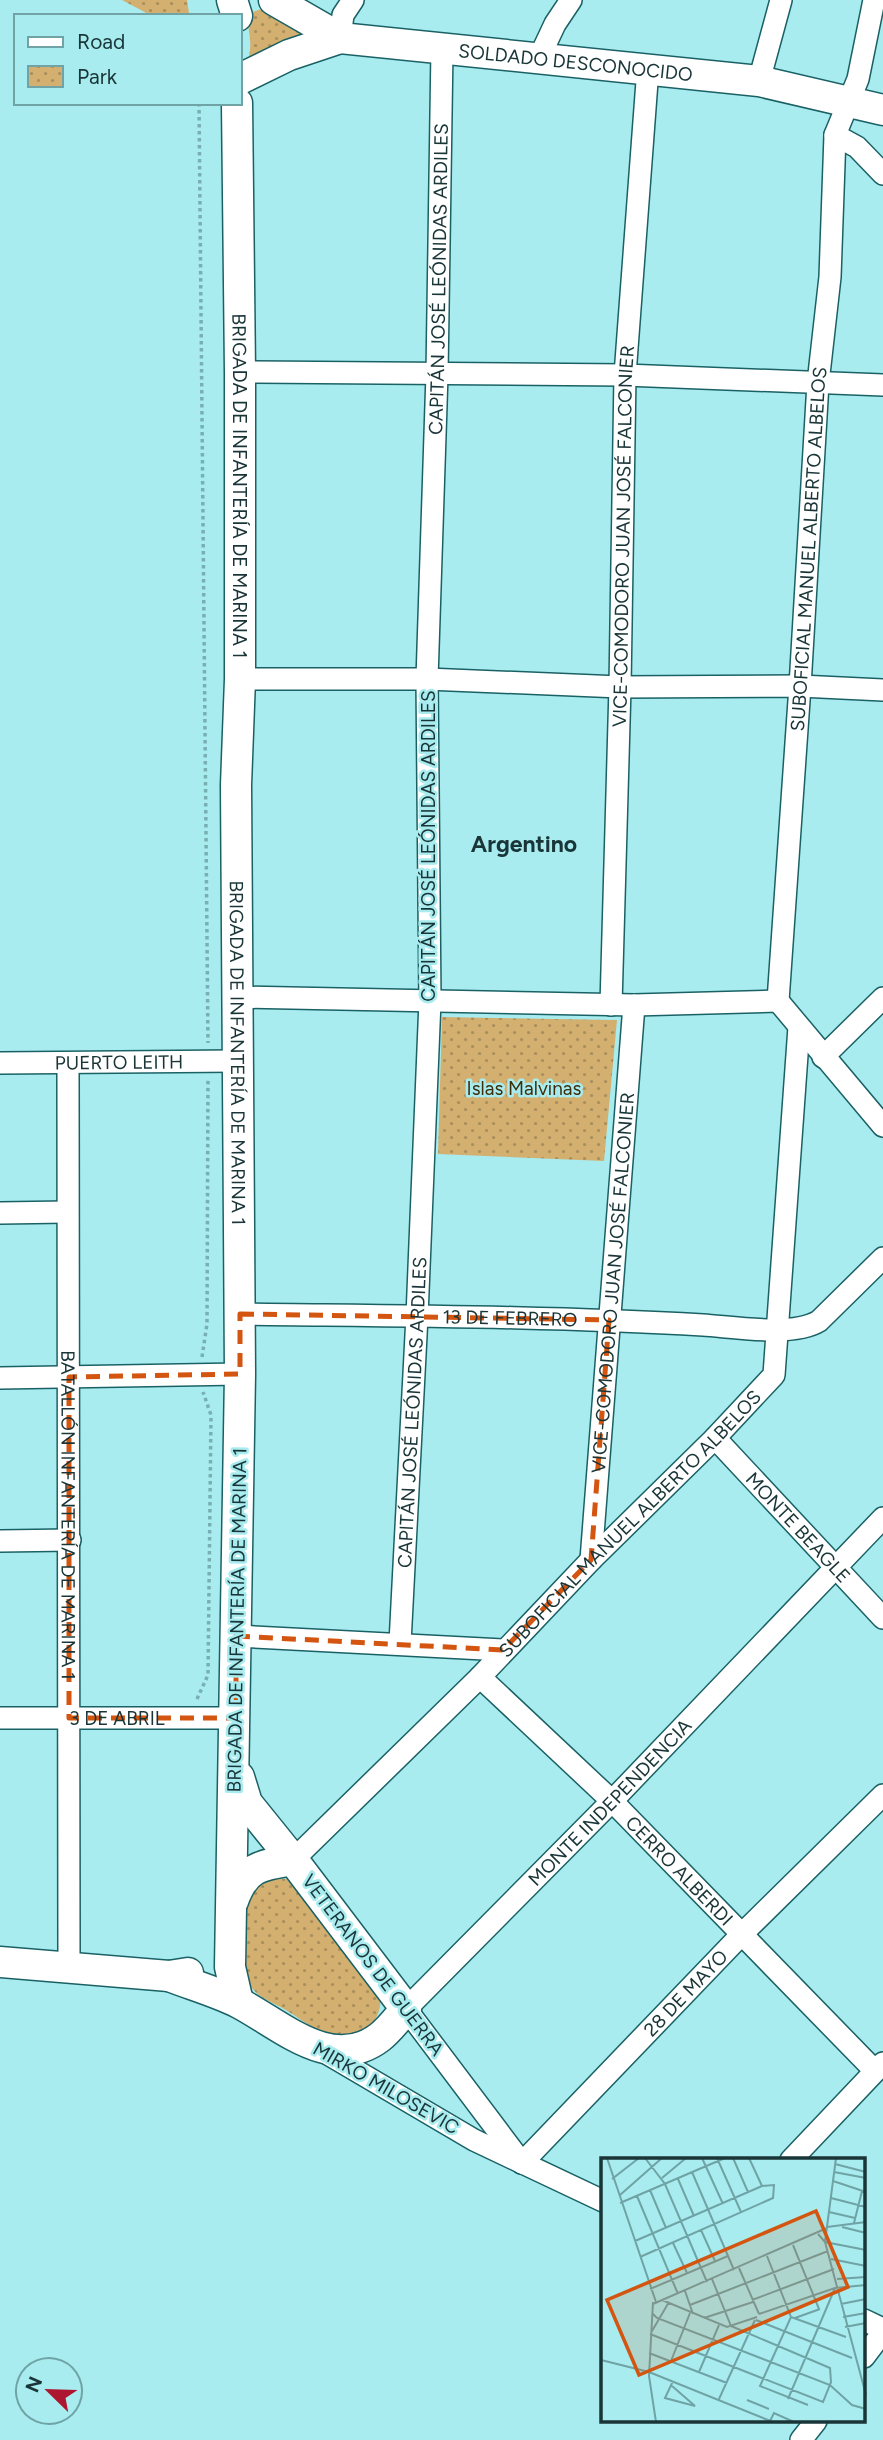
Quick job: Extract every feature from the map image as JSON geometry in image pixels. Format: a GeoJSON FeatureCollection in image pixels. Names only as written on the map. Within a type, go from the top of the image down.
{"type":"FeatureCollection","features":[{"type":"Feature","properties":{"kind":"street","name":"SOLDADO DESCONOCIDO"},"geometry":{"type":"LineString","coordinates":[[274,0],[340,38],[759,80],[883,110]]}},
{"type":"Feature","properties":{"kind":"street"},"geometry":{"type":"LineString","coordinates":[[242,78],[289,55],[340,38],[342,15],[353,0]]}},
{"type":"Feature","properties":{"kind":"street"},"geometry":{"type":"LineString","coordinates":[[539,58],[555,24],[572,0]]}},
{"type":"Feature","properties":{"kind":"street"},"geometry":{"type":"LineString","coordinates":[[759,80],[781,0]]}},
{"type":"Feature","properties":{"kind":"street","name":"SUBOFICIAL MANUEL ALBERTO ALBELOS"},"geometry":{"type":"LineString","coordinates":[[778,1001],[818,383],[830,277],[835,135],[858,79],[874,0]]}},
{"type":"Feature","properties":{"kind":"street","name":"CAPITÁN JOSÉ LEÓNIDAS ARDILES"},"geometry":{"type":"LineString","coordinates":[[400,1643],[417,1316],[429,1001],[427,679],[437,374],[442,49]]}},
{"type":"Feature","properties":{"kind":"street","name":"VICE-COMODORO JUAN JOSÉ FALCONIER"},"geometry":{"type":"LineString","coordinates":[[611,1005],[625,374],[648,68]]}},
{"type":"Feature","properties":{"kind":"street","name":"BRIGADA DE INFANTERÍA DE MARINA 1"},"geometry":{"type":"LineString","coordinates":[[237,105],[240,679],[236,785],[240,1374],[230,1967],[237,2003]]}},
{"type":"Feature","properties":{"kind":"street"},"geometry":{"type":"LineString","coordinates":[[835,135],[857,147],[883,174]]}},
{"type":"Feature","properties":{"kind":"street"},"geometry":{"type":"LineString","coordinates":[[240,372],[625,374],[883,385]]}},
{"type":"Feature","properties":{"kind":"street"},"geometry":{"type":"LineString","coordinates":[[240,679],[427,679],[620,687],[800,686],[883,690]]}},
{"type":"Feature","properties":{"kind":"street"},"geometry":{"type":"LineString","coordinates":[[237,997],[611,1005],[778,1001],[883,1126]]}},
{"type":"Feature","properties":{"kind":"street"},"geometry":{"type":"LineString","coordinates":[[823,1057],[883,998]]}},
{"type":"Feature","properties":{"kind":"street","name":"VICE-COMODORO JUAN JOSÉ FALCONIER"},"geometry":{"type":"LineString","coordinates":[[591,1560],[634,1005]]}},
{"type":"Feature","properties":{"kind":"street","name":"SUBOFICIAL MANUEL ALBERTO ALBELOS"},"geometry":{"type":"LineString","coordinates":[[293,1860],[480,1676],[774,1375],[799,1027]]}},
{"type":"Feature","properties":{"kind":"street","name":"PUERTO LEITH"},"geometry":{"type":"LineString","coordinates":[[0,1063],[237,1060]]}},
{"type":"Feature","properties":{"kind":"street","name":"BATALLÓN INFANTERÍA DE MARINA 1"},"geometry":{"type":"LineString","coordinates":[[68,1063],[69,1967]]}},
{"type":"Feature","properties":{"kind":"street"},"geometry":{"type":"LineString","coordinates":[[0,1213],[67,1212]]}},
{"type":"Feature","properties":{"kind":"street","name":"13 DE FEBRERO"},"geometry":{"type":"LineString","coordinates":[[240,1314],[609,1320],[778,1329],[810,1327],[883,1258]]}},
{"type":"Feature","properties":{"kind":"street"},"geometry":{"type":"LineString","coordinates":[[0,1378],[240,1374]]}},
{"type":"Feature","properties":{"kind":"street","name":"MONTE BEAGLE"},"geometry":{"type":"LineString","coordinates":[[715,1438],[883,1618]]}},
{"type":"Feature","properties":{"kind":"street","name":"MONTE INDEPENDENCIA"},"geometry":{"type":"LineString","coordinates":[[316,2047],[337,2050],[364,2045],[379,2038],[612,1801],[883,1518]]}},
{"type":"Feature","properties":{"kind":"street"},"geometry":{"type":"LineString","coordinates":[[0,1541],[70,1540]]}},
{"type":"Feature","properties":{"kind":"street"},"geometry":{"type":"LineString","coordinates":[[236,1636],[503,1650]]}},
{"type":"Feature","properties":{"kind":"street","name":"CERRO ALBERDI"},"geometry":{"type":"LineString","coordinates":[[480,1676],[612,1801],[741,1935],[879,2067]]}},
{"type":"Feature","properties":{"kind":"street","name":"3 DE ABRIL"},"geometry":{"type":"LineString","coordinates":[[0,1718],[236,1718]]}},
{"type":"Feature","properties":{"kind":"street","name":"VETERANOS DE GUERRA"},"geometry":{"type":"LineString","coordinates":[[235,1763],[247,1803],[522,2163]]}},
{"type":"Feature","properties":{"kind":"street","name":"28 DE MAYO"},"geometry":{"type":"LineString","coordinates":[[522,2163],[741,1935],[883,1795]]}},
{"type":"Feature","properties":{"kind":"street"},"geometry":{"type":"LineString","coordinates":[[232,1903],[237,1889],[249,1872],[266,1864],[293,1860]]}},
{"type":"Feature","properties":{"kind":"street","name":"MIRKO MILOSEVIC"},"geometry":{"type":"LineString","coordinates":[[0,1962],[169,1976],[230,1967]]}},
{"type":"Feature","properties":{"kind":"street","name":"MIRKO MILOSEVIC"},"geometry":{"type":"LineString","coordinates":[[169,1976],[237,2003],[474,2140],[601,2200]]}},
{"type":"Feature","properties":{"kind":"street"},"geometry":{"type":"LineString","coordinates":[[793,2158],[879,2067]]}},
{"type":"Feature","properties":{"kind":"street"},"geometry":{"type":"LineString","coordinates":[[866,2321],[883,2330],[866,2354]]}},
{"type":"Feature","properties":{"kind":"street"},"geometry":{"type":"LineString","coordinates":[[801,2440],[815,2422]]}},
{"type":"Feature","properties":{"kind":"highlighted area"},"geometry":{"type":"Polygon","coordinates":[[[240,1314],[609,1320],[591,1560],[503,1650],[236,1636],[236,1718],[69,1718],[69,1377],[240,1374],[240,1314]]]}},
{"type":"Feature","properties":{"kind":"green space"},"geometry":{"type":"Polygon","coordinates":[[[122,0],[187,0],[188,14],[148,14],[122,0]]]}},
{"type":"Feature","properties":{"kind":"green space"},"geometry":{"type":"Polygon","coordinates":[[[266,8],[316,35],[248,63],[248,18],[252,13],[266,8]]]}},
{"type":"Feature","properties":{"kind":"green space","name":"Islas Malvinas"},"geometry":{"type":"Polygon","coordinates":[[[442,1017],[617,1020],[604,1161],[438,1154],[442,1017]]]}},
{"type":"Feature","properties":{"kind":"green space"},"geometry":{"type":"Polygon","coordinates":[[[272,1878],[286,1879],[293,1883],[380,1995],[378,2014],[367,2028],[351,2035],[325,2033],[252,1988],[246,1966],[247,1908],[254,1890],[272,1878]]]}},
{"type":"Feature","properties":{"kind":"district","name":"Argentino"},"geometry":{"type":"Point","coordinates":[524,844]}}]}
